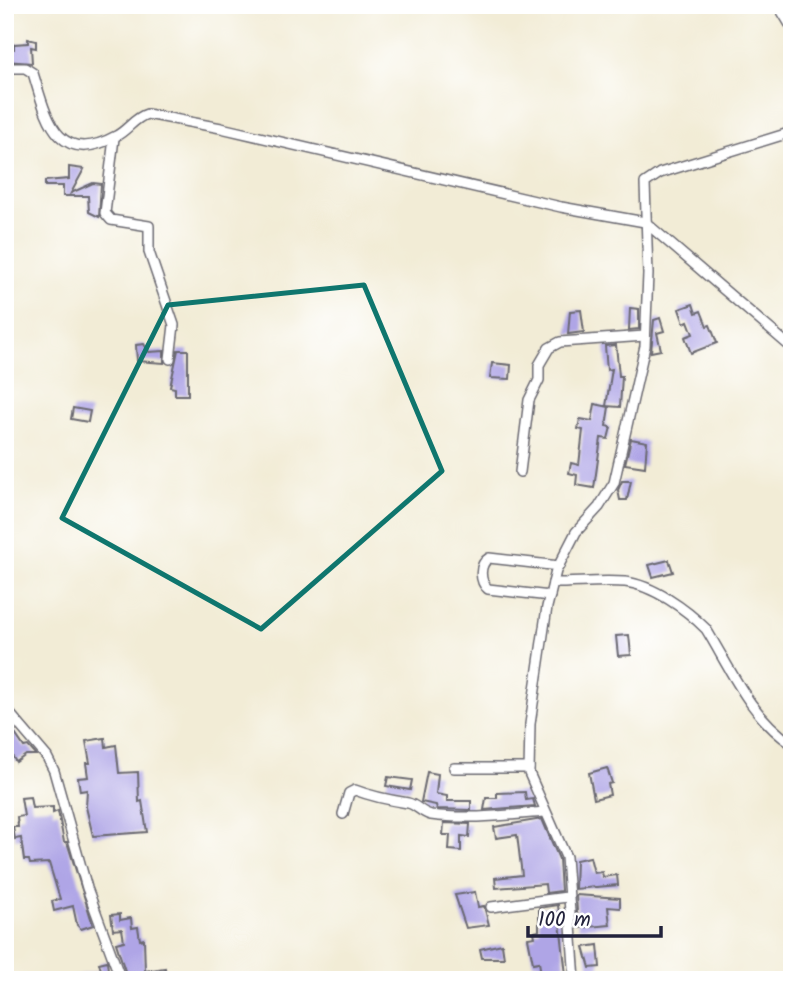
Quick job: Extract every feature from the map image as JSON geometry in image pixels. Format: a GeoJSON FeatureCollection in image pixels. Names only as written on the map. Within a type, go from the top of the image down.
{"type":"FeatureCollection","features":[{"type":"Feature","properties":{"kind":"street"},"geometry":{"type":"LineString","coordinates":[[778,5],[792,28]]}},
{"type":"Feature","properties":{"kind":"street"},"geometry":{"type":"LineString","coordinates":[[5,68],[24,68],[33,73],[44,113],[61,138],[85,145],[114,138],[147,114],[221,128],[561,207],[645,222],[792,348]]}},
{"type":"Feature","properties":{"kind":"street"},"geometry":{"type":"LineString","coordinates":[[575,980],[566,857],[545,812],[529,768],[530,724],[553,583],[576,532],[599,507],[614,483],[645,337],[648,274],[645,183],[651,177],[792,132]]}},
{"type":"Feature","properties":{"kind":"street"},"geometry":{"type":"LineString","coordinates":[[114,138],[105,213],[111,220],[149,226],[152,260],[174,325],[170,359]]}},
{"type":"Feature","properties":{"kind":"street"},"geometry":{"type":"LineString","coordinates":[[520,471],[528,400],[539,380],[540,364],[549,348],[560,342],[645,337]]}},
{"type":"Feature","properties":{"kind":"street"},"geometry":{"type":"LineString","coordinates":[[550,596],[488,589],[482,582],[482,568],[489,558],[559,566]]}},
{"type":"Feature","properties":{"kind":"street"},"geometry":{"type":"LineString","coordinates":[[553,583],[626,582],[644,586],[696,619],[706,629],[755,710],[769,727],[792,744]]}},
{"type":"Feature","properties":{"kind":"street"},"geometry":{"type":"LineString","coordinates":[[5,708],[47,757],[54,771],[87,888],[121,980]]}},
{"type":"Feature","properties":{"kind":"street"},"geometry":{"type":"LineString","coordinates":[[454,768],[529,768]]}},
{"type":"Feature","properties":{"kind":"street"},"geometry":{"type":"LineString","coordinates":[[343,814],[349,793],[355,790],[377,798],[411,804],[420,812],[431,815],[479,817],[545,812]]}},
{"type":"Feature","properties":{"kind":"street"},"geometry":{"type":"LineString","coordinates":[[491,907],[567,897]]}},
{"type":"Feature","properties":{"kind":"highlighted area"},"geometry":{"type":"Polygon","coordinates":[[[364,285],[442,471],[261,629],[62,518],[168,305],[364,285]]]}},
{"type":"Feature","properties":{"kind":"building"},"geometry":{"type":"Polygon","coordinates":[[[28,39],[36,41],[36,48],[31,47],[32,63],[5,61],[5,49],[14,49],[14,44],[28,43],[28,39]]]}},
{"type":"Feature","properties":{"kind":"building"},"geometry":{"type":"Polygon","coordinates":[[[69,167],[84,169],[71,193],[93,183],[101,184],[99,217],[89,212],[88,196],[63,196],[63,186],[45,186],[45,181],[69,179],[69,167]]]}},
{"type":"Feature","properties":{"kind":"building"},"geometry":{"type":"Polygon","coordinates":[[[693,304],[696,313],[701,311],[707,326],[710,325],[717,343],[691,353],[685,337],[693,334],[688,321],[684,323],[679,309],[693,304]]]}},
{"type":"Feature","properties":{"kind":"building"},"geometry":{"type":"Polygon","coordinates":[[[630,308],[639,309],[639,329],[629,330],[630,308]]]}},
{"type":"Feature","properties":{"kind":"building"},"geometry":{"type":"Polygon","coordinates":[[[581,310],[584,332],[568,334],[570,311],[581,310]]]}},
{"type":"Feature","properties":{"kind":"building"},"geometry":{"type":"Polygon","coordinates":[[[660,318],[664,331],[657,333],[661,350],[651,352],[654,320],[660,318]]]}},
{"type":"Feature","properties":{"kind":"building"},"geometry":{"type":"Polygon","coordinates":[[[144,344],[149,352],[164,351],[164,363],[137,361],[136,345],[144,344]]]}},
{"type":"Feature","properties":{"kind":"building"},"geometry":{"type":"Polygon","coordinates":[[[616,345],[619,376],[622,376],[620,407],[606,406],[612,369],[607,370],[605,346],[616,345]]]}},
{"type":"Feature","properties":{"kind":"building"},"geometry":{"type":"Polygon","coordinates":[[[178,350],[188,350],[188,395],[175,395],[175,388],[170,387],[178,350]]]}},
{"type":"Feature","properties":{"kind":"building"},"geometry":{"type":"Polygon","coordinates":[[[492,363],[511,365],[510,379],[490,378],[492,363]]]}},
{"type":"Feature","properties":{"kind":"building"},"geometry":{"type":"Polygon","coordinates":[[[595,404],[609,407],[606,426],[611,427],[608,439],[601,438],[594,488],[576,485],[577,475],[569,473],[571,463],[579,465],[583,430],[578,429],[580,419],[592,421],[595,404]]]}},
{"type":"Feature","properties":{"kind":"building"},"geometry":{"type":"Polygon","coordinates":[[[73,408],[90,411],[88,422],[71,419],[73,408]]]}},
{"type":"Feature","properties":{"kind":"building"},"geometry":{"type":"Polygon","coordinates":[[[631,439],[647,442],[645,467],[625,464],[631,439]]]}},
{"type":"Feature","properties":{"kind":"building"},"geometry":{"type":"Polygon","coordinates":[[[622,481],[631,481],[627,500],[620,500],[618,490],[622,481]]]}},
{"type":"Feature","properties":{"kind":"building"},"geometry":{"type":"Polygon","coordinates":[[[669,560],[673,572],[653,577],[649,565],[669,560]]]}},
{"type":"Feature","properties":{"kind":"building"},"geometry":{"type":"Polygon","coordinates":[[[629,635],[631,655],[618,656],[616,636],[629,635]]]}},
{"type":"Feature","properties":{"kind":"building"},"geometry":{"type":"Polygon","coordinates":[[[5,719],[24,747],[28,746],[36,755],[26,755],[16,762],[5,745],[5,719]]]}},
{"type":"Feature","properties":{"kind":"building"},"geometry":{"type":"Polygon","coordinates":[[[105,738],[106,747],[116,745],[119,773],[138,772],[139,802],[142,801],[147,832],[93,836],[86,807],[87,790],[80,791],[78,778],[88,777],[86,763],[90,763],[86,741],[105,738]]]}},
{"type":"Feature","properties":{"kind":"building"},"geometry":{"type":"Polygon","coordinates":[[[607,768],[612,783],[608,784],[610,795],[594,799],[589,773],[607,768]]]}},
{"type":"Feature","properties":{"kind":"building"},"geometry":{"type":"Polygon","coordinates":[[[427,772],[438,774],[436,794],[447,796],[447,801],[471,801],[471,810],[437,809],[436,805],[421,802],[427,772]]]}},
{"type":"Feature","properties":{"kind":"building"},"geometry":{"type":"Polygon","coordinates":[[[388,777],[412,780],[410,790],[386,786],[388,777]]]}},
{"type":"Feature","properties":{"kind":"building"},"geometry":{"type":"Polygon","coordinates":[[[525,792],[526,800],[533,799],[535,806],[484,810],[486,798],[497,798],[497,793],[525,792]]]}},
{"type":"Feature","properties":{"kind":"building"},"geometry":{"type":"Polygon","coordinates":[[[30,797],[32,808],[53,807],[53,813],[58,811],[64,842],[67,842],[93,925],[81,929],[77,925],[73,906],[54,911],[52,901],[60,899],[49,863],[30,864],[29,860],[24,860],[21,838],[15,839],[13,827],[18,827],[17,817],[24,816],[21,798],[30,797]]]}},
{"type":"Feature","properties":{"kind":"building"},"geometry":{"type":"Polygon","coordinates":[[[542,819],[559,859],[561,891],[546,893],[545,884],[496,888],[495,878],[522,875],[517,835],[496,838],[494,827],[542,819]]]}},
{"type":"Feature","properties":{"kind":"building"},"geometry":{"type":"Polygon","coordinates":[[[444,823],[470,824],[469,837],[461,836],[461,851],[449,850],[450,835],[443,835],[444,823]]]}},
{"type":"Feature","properties":{"kind":"building"},"geometry":{"type":"Polygon","coordinates":[[[590,857],[594,873],[602,872],[603,877],[617,875],[618,885],[575,889],[576,860],[590,857]]]}},
{"type":"Feature","properties":{"kind":"building"},"geometry":{"type":"Polygon","coordinates":[[[475,892],[478,907],[484,906],[489,925],[466,928],[455,895],[475,892]]]}},
{"type":"Feature","properties":{"kind":"building"},"geometry":{"type":"Polygon","coordinates":[[[576,895],[620,898],[620,908],[608,907],[610,925],[578,928],[576,895]]]}},
{"type":"Feature","properties":{"kind":"building"},"geometry":{"type":"Polygon","coordinates":[[[558,905],[566,975],[550,977],[541,974],[539,962],[533,963],[528,938],[535,937],[534,932],[539,931],[539,908],[558,905]]]}},
{"type":"Feature","properties":{"kind":"building"},"geometry":{"type":"Polygon","coordinates":[[[120,914],[120,920],[131,918],[132,928],[138,927],[140,940],[144,939],[145,971],[165,968],[167,980],[128,980],[116,943],[124,941],[122,929],[113,930],[111,915],[120,914]]]}},
{"type":"Feature","properties":{"kind":"building"},"geometry":{"type":"Polygon","coordinates":[[[502,944],[504,958],[482,958],[480,949],[502,944]]]}},
{"type":"Feature","properties":{"kind":"building"},"geometry":{"type":"Polygon","coordinates":[[[598,945],[600,967],[590,968],[584,947],[598,945]]]}},
{"type":"Feature","properties":{"kind":"building"},"geometry":{"type":"Polygon","coordinates":[[[107,961],[109,980],[70,980],[70,977],[101,970],[99,963],[107,961]]]}}]}
